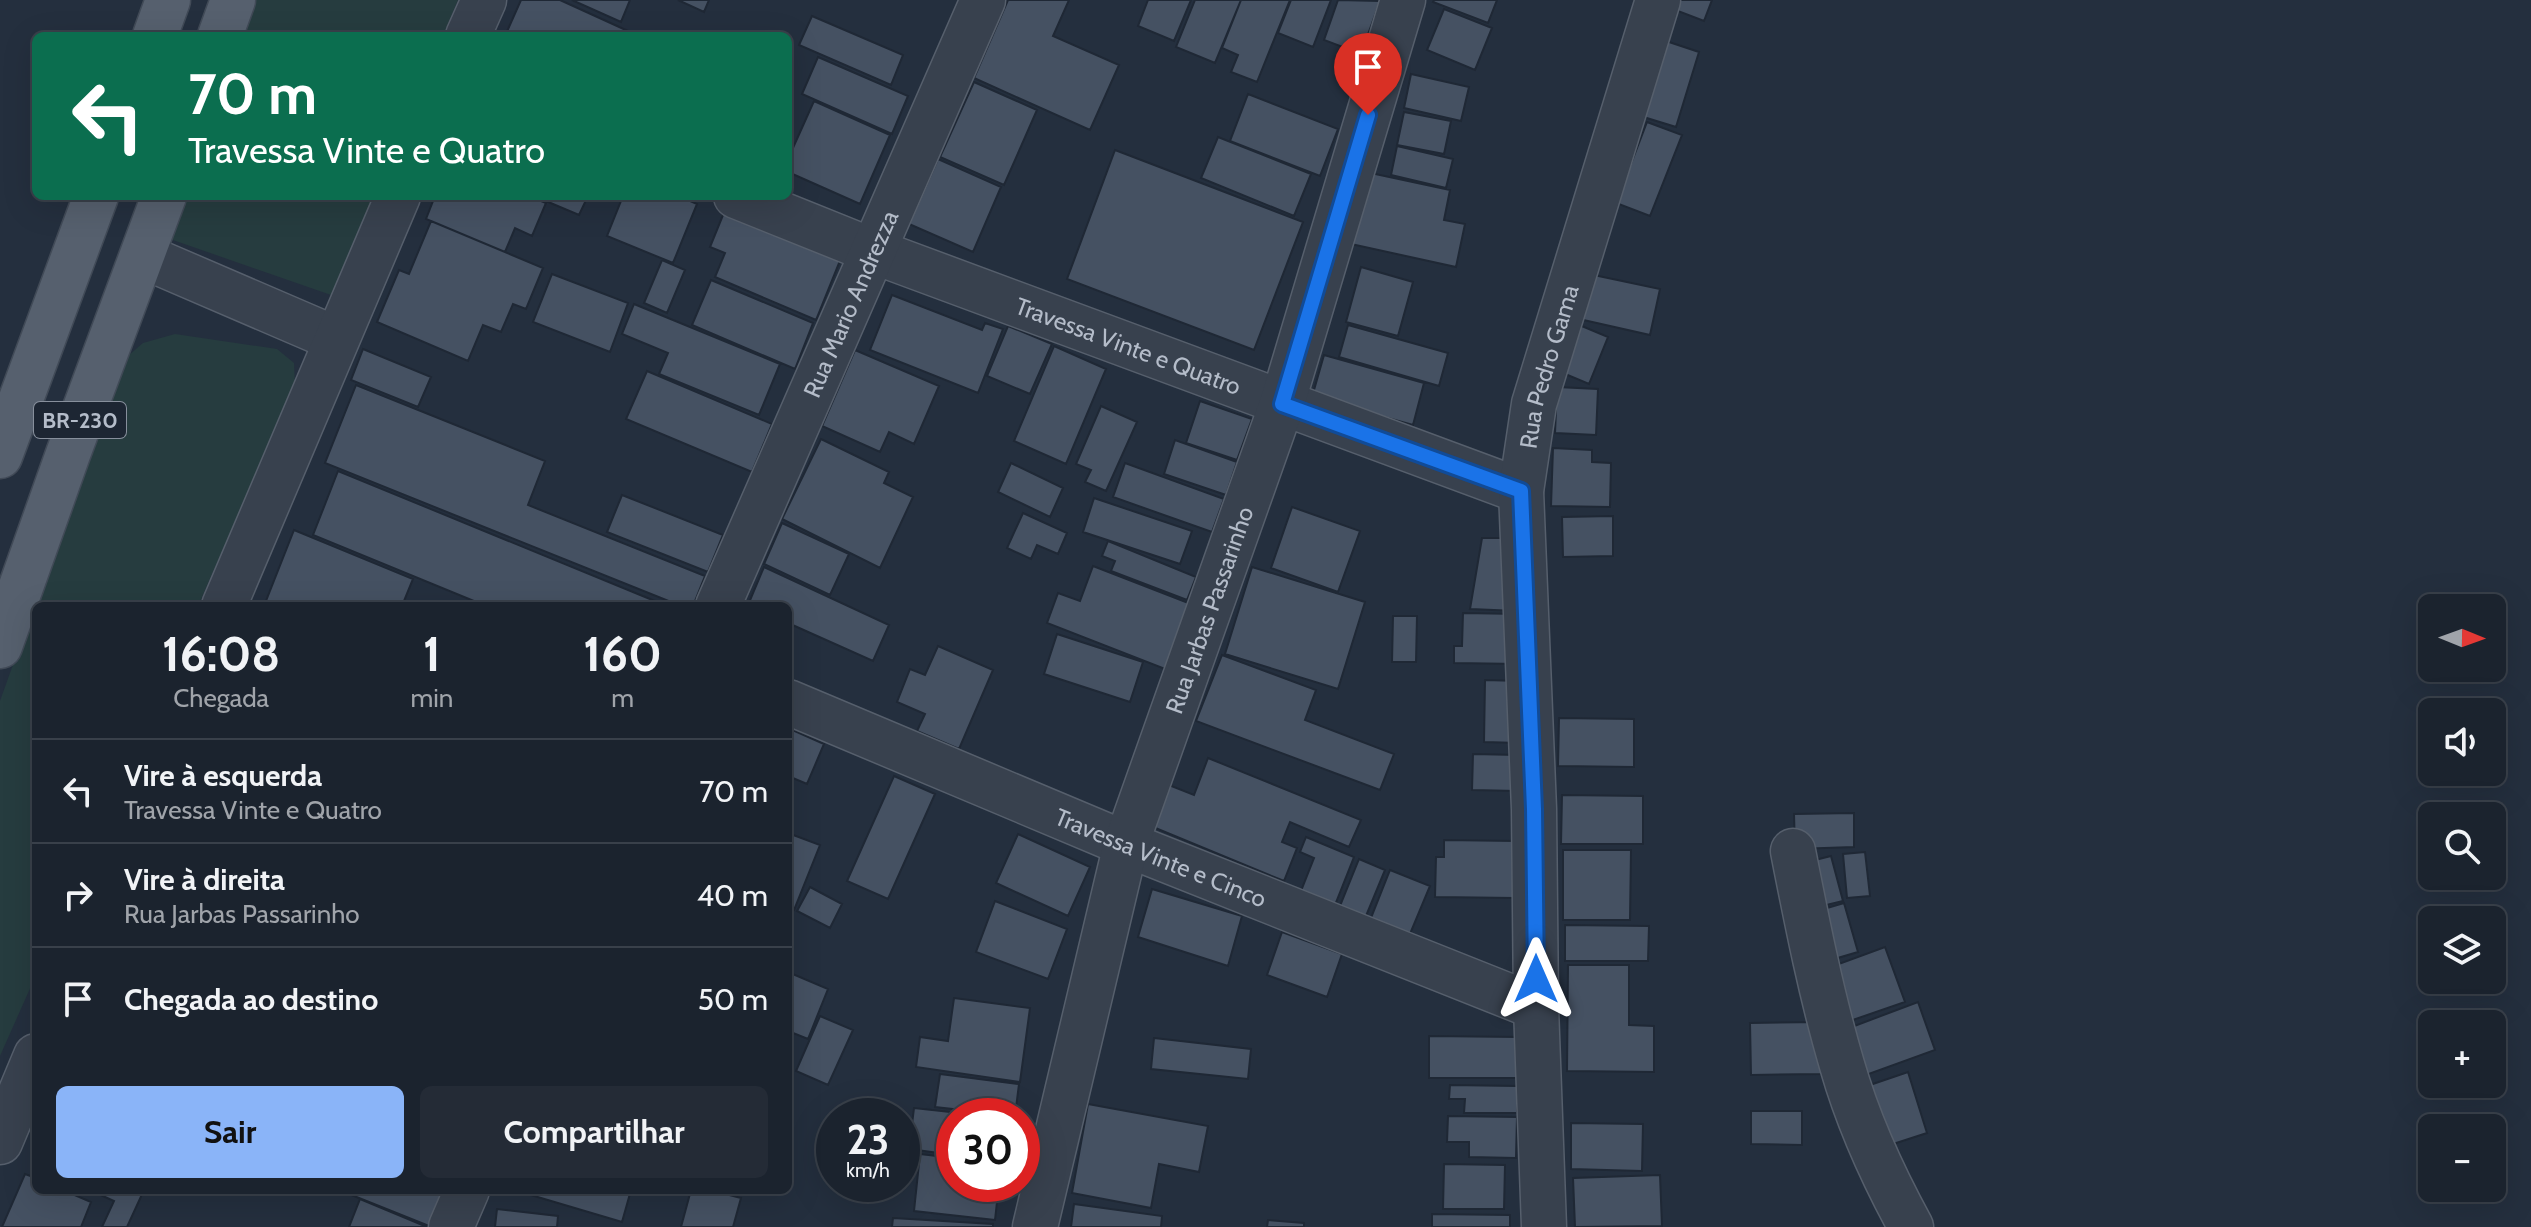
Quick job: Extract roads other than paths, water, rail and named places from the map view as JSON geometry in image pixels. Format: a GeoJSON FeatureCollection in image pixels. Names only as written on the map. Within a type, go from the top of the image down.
{"type":"FeatureCollection","features":[{"type":"Feature","properties":{"kind":"main road"},"geometry":{"type":"LineString","coordinates":[[156,32],[168,0]]}},
{"type":"Feature","properties":{"kind":"main road"},"geometry":{"type":"LineString","coordinates":[[221,32],[233,0]]}},
{"type":"Feature","properties":{"kind":"main road","name":"BR-230"},"geometry":{"type":"LineString","coordinates":[[5,444],[95,200]]}},
{"type":"Feature","properties":{"kind":"main road","name":"BR-230"},"geometry":{"type":"LineString","coordinates":[[0,646],[163,200]]}},
{"type":"Feature","properties":{"kind":"main road"},"geometry":{"type":"LineString","coordinates":[[5,444],[68,454]]}},
{"type":"Feature","properties":{"kind":"street"},"geometry":{"type":"LineString","coordinates":[[470,32],[484,0]]}},
{"type":"Feature","properties":{"kind":"street","name":"Rua Mario Andrezza"},"geometry":{"type":"LineString","coordinates":[[720,602],[983,0]]}},
{"type":"Feature","properties":{"kind":"street","name":"Rua Jarbas Passarinho"},"geometry":{"type":"LineString","coordinates":[[1035,1227],[1126,844],[1282,404],[1403,0]]}},
{"type":"Feature","properties":{"kind":"street","name":"Rua Pedro Gama"},"geometry":{"type":"LineString","coordinates":[[1544,1227],[1536,1007],[1534,809],[1521,491],[1534,404],[1658,0]]}},
{"type":"Feature","properties":{"kind":"street"},"geometry":{"type":"LineString","coordinates":[[226,602],[396,200]]}},
{"type":"Feature","properties":{"kind":"street","name":"Travessa Vinte e Quatro"},"geometry":{"type":"LineString","coordinates":[[746,200],[873,251],[1521,491]]}},
{"type":"Feature","properties":{"kind":"street"},"geometry":{"type":"LineString","coordinates":[[143,256],[336,339]]}},
{"type":"Feature","properties":{"kind":"street","name":"Travessa Vinte e Cinco"},"geometry":{"type":"LineString","coordinates":[[792,704],[1126,844],[1536,1007]]}},
{"type":"Feature","properties":{"kind":"street"},"geometry":{"type":"LineString","coordinates":[[1793,851],[1817,970],[1842,1067],[1875,1154],[1911,1227]]}},
{"type":"Feature","properties":{"kind":"street"},"geometry":{"type":"LineString","coordinates":[[0,1142],[32,1066]]}},
{"type":"Feature","properties":{"kind":"street"},"geometry":{"type":"LineString","coordinates":[[451,1227],[465,1194]]}}]}
